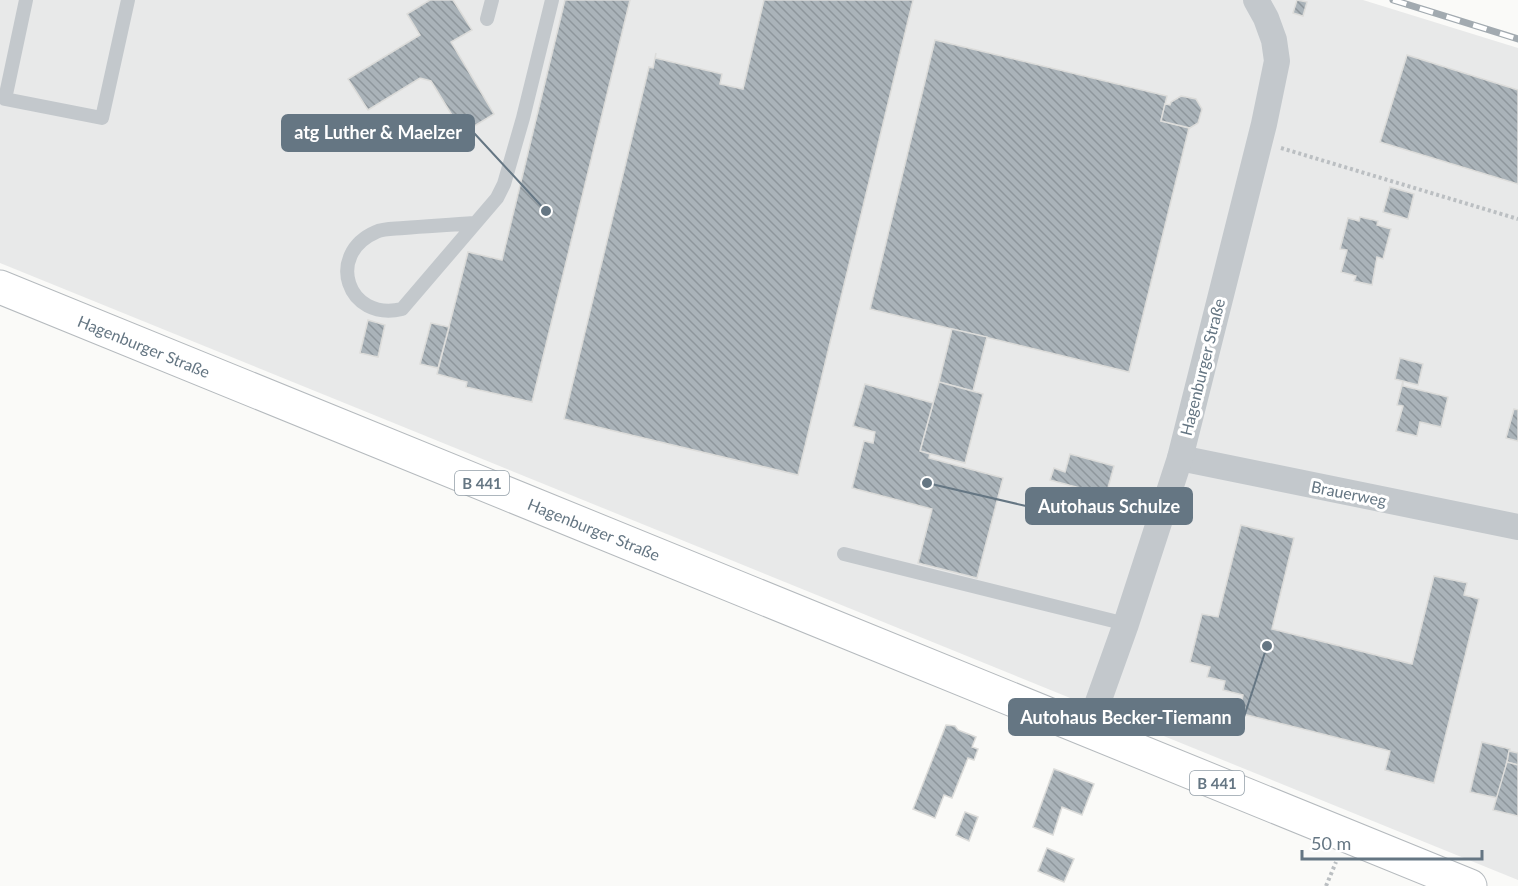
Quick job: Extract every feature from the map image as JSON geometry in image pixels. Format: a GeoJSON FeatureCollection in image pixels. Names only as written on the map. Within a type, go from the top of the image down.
{"type":"FeatureCollection","features":[{"type":"Feature","properties":{"kind":"main road","name":"Hagenburger Straße"},"geometry":{"type":"LineString","coordinates":[[0,287],[1470,886]]}},
{"type":"Feature","properties":{"kind":"street","name":"Hagenburger Straße"},"geometry":{"type":"LineString","coordinates":[[1088,730],[1126,624],[1180,458],[1260,142],[1277,61],[1274,39],[1256,0]]}},
{"type":"Feature","properties":{"kind":"street","name":"Brauerweg"},"geometry":{"type":"LineString","coordinates":[[1180,458],[1518,527]]}},
{"type":"Feature","properties":{"kind":"lane"},"geometry":{"type":"LineString","coordinates":[[26,0],[5,99],[102,118],[128,0]]}},
{"type":"Feature","properties":{"kind":"lane"},"geometry":{"type":"LineString","coordinates":[[487,19],[492,0]]}},
{"type":"Feature","properties":{"kind":"lane"},"geometry":{"type":"LineString","coordinates":[[474,223],[378,231],[360,241],[348,259],[346,276],[354,296],[374,310],[402,309],[497,198],[504,184],[523,118],[552,0]]}},
{"type":"Feature","properties":{"kind":"lane"},"geometry":{"type":"LineString","coordinates":[[844,554],[1126,624]]}},
{"type":"Feature","properties":{"kind":"path"},"geometry":{"type":"LineString","coordinates":[[1260,142],[1518,219]]}},
{"type":"Feature","properties":{"kind":"shaded area"},"geometry":{"type":"Polygon","coordinates":[[[0,0],[1363,0],[1518,48],[1518,880],[0,263],[0,0]]]}},
{"type":"Feature","properties":{"kind":"building"},"geometry":{"type":"Polygon","coordinates":[[[430,0],[453,0],[472,30],[451,42],[494,114],[463,133],[431,81],[420,78],[368,110],[348,79],[420,35],[407,14],[430,0]]]}},
{"type":"Feature","properties":{"kind":"building"},"geometry":{"type":"Polygon","coordinates":[[[565,0],[630,0],[532,402],[466,387],[467,382],[437,374],[468,252],[502,260],[565,0]]]}},
{"type":"Feature","properties":{"kind":"building"},"geometry":{"type":"Polygon","coordinates":[[[764,0],[913,0],[798,475],[564,419],[649,67],[653,68],[655,58],[722,74],[720,84],[743,89],[764,0]]]}},
{"type":"Feature","properties":{"kind":"building"},"geometry":{"type":"Polygon","coordinates":[[[1297,0],[1307,2],[1303,16],[1293,13],[1297,0]]]}},
{"type":"Feature","properties":{"kind":"building"},"geometry":{"type":"Polygon","coordinates":[[[935,40],[1167,96],[1161,121],[1189,128],[1129,372],[870,309],[935,40]]]}},
{"type":"Feature","properties":{"kind":"building"},"geometry":{"type":"Polygon","coordinates":[[[1407,55],[1518,90],[1518,184],[1380,142],[1407,55]]]}},
{"type":"Feature","properties":{"kind":"building"},"geometry":{"type":"Polygon","coordinates":[[[1181,96],[1196,99],[1202,109],[1198,123],[1190,128],[1161,121],[1165,104],[1170,105],[1181,96]]]}},
{"type":"Feature","properties":{"kind":"building"},"geometry":{"type":"Polygon","coordinates":[[[1390,187],[1414,194],[1408,219],[1383,212],[1390,187]]]}},
{"type":"Feature","properties":{"kind":"building"},"geometry":{"type":"Polygon","coordinates":[[[1360,217],[1378,221],[1377,225],[1391,229],[1383,259],[1377,257],[1372,285],[1354,281],[1356,276],[1341,272],[1347,250],[1340,249],[1348,218],[1359,221],[1360,217]]]}},
{"type":"Feature","properties":{"kind":"building"},"geometry":{"type":"Polygon","coordinates":[[[368,320],[385,325],[378,357],[360,353],[368,320]]]}},
{"type":"Feature","properties":{"kind":"building"},"geometry":{"type":"Polygon","coordinates":[[[431,323],[449,327],[438,368],[420,364],[431,323]]]}},
{"type":"Feature","properties":{"kind":"building"},"geometry":{"type":"Polygon","coordinates":[[[952,329],[987,337],[973,391],[939,382],[952,329]]]}},
{"type":"Feature","properties":{"kind":"building"},"geometry":{"type":"Polygon","coordinates":[[[1400,358],[1423,364],[1418,385],[1395,379],[1400,358]]]}},
{"type":"Feature","properties":{"kind":"building"},"geometry":{"type":"Polygon","coordinates":[[[1403,381],[1403,386],[1448,397],[1441,427],[1420,422],[1417,436],[1396,431],[1403,406],[1397,405],[1403,381]]]}},
{"type":"Feature","properties":{"kind":"building"},"geometry":{"type":"Polygon","coordinates":[[[939,382],[983,394],[965,463],[920,451],[939,382]]]}},
{"type":"Feature","properties":{"kind":"building"},"geometry":{"type":"Polygon","coordinates":[[[865,384],[933,403],[920,451],[930,454],[929,458],[1003,478],[977,578],[918,563],[932,509],[852,488],[864,441],[873,443],[875,432],[853,426],[865,384]]]}},
{"type":"Feature","properties":{"kind":"building"},"geometry":{"type":"Polygon","coordinates":[[[1514,409],[1518,410],[1518,441],[1506,438],[1514,409]]]}},
{"type":"Feature","properties":{"kind":"building"},"geometry":{"type":"Polygon","coordinates":[[[1070,454],[1114,466],[1106,495],[1050,480],[1054,468],[1065,472],[1070,454]]]}},
{"type":"Feature","properties":{"kind":"building"},"geometry":{"type":"Polygon","coordinates":[[[1241,525],[1294,538],[1272,629],[1412,664],[1434,576],[1467,583],[1464,595],[1479,599],[1434,783],[1385,770],[1390,751],[1239,713],[1243,695],[1223,690],[1225,681],[1207,677],[1210,667],[1190,662],[1202,614],[1218,617],[1241,525]]]}},
{"type":"Feature","properties":{"kind":"building"},"geometry":{"type":"Polygon","coordinates":[[[946,725],[955,726],[958,730],[976,737],[972,747],[978,749],[974,760],[968,758],[952,798],[944,795],[935,818],[913,809],[946,725]]]}},
{"type":"Feature","properties":{"kind":"building"},"geometry":{"type":"Polygon","coordinates":[[[1482,742],[1510,749],[1498,798],[1470,792],[1482,742]]]}},
{"type":"Feature","properties":{"kind":"building"},"geometry":{"type":"Polygon","coordinates":[[[1509,751],[1518,753],[1518,765],[1507,762],[1509,751]]]}},
{"type":"Feature","properties":{"kind":"building"},"geometry":{"type":"Polygon","coordinates":[[[1507,762],[1518,765],[1518,816],[1493,810],[1507,762]]]}},
{"type":"Feature","properties":{"kind":"building"},"geometry":{"type":"Polygon","coordinates":[[[1054,769],[1094,784],[1082,815],[1062,807],[1053,835],[1033,827],[1054,769]]]}},
{"type":"Feature","properties":{"kind":"building"},"geometry":{"type":"Polygon","coordinates":[[[965,812],[978,817],[969,841],[956,835],[965,812]]]}},
{"type":"Feature","properties":{"kind":"building"},"geometry":{"type":"Polygon","coordinates":[[[1047,848],[1074,859],[1064,882],[1038,871],[1047,848]]]}},
{"type":"Feature","properties":{"kind":"railway"},"geometry":{"type":"LineString","coordinates":[[1393,0],[1518,39]]}},
{"type":"Feature","properties":{"kind":"place","name":"atg Luther & Maelzer"},"geometry":{"type":"Point","coordinates":[546,211]}},
{"type":"Feature","properties":{"kind":"place","name":"Autohaus Schulze"},"geometry":{"type":"Point","coordinates":[927,483]}},
{"type":"Feature","properties":{"kind":"place","name":"Autohaus Becker-Tiemann"},"geometry":{"type":"Point","coordinates":[1267,646]}}]}
